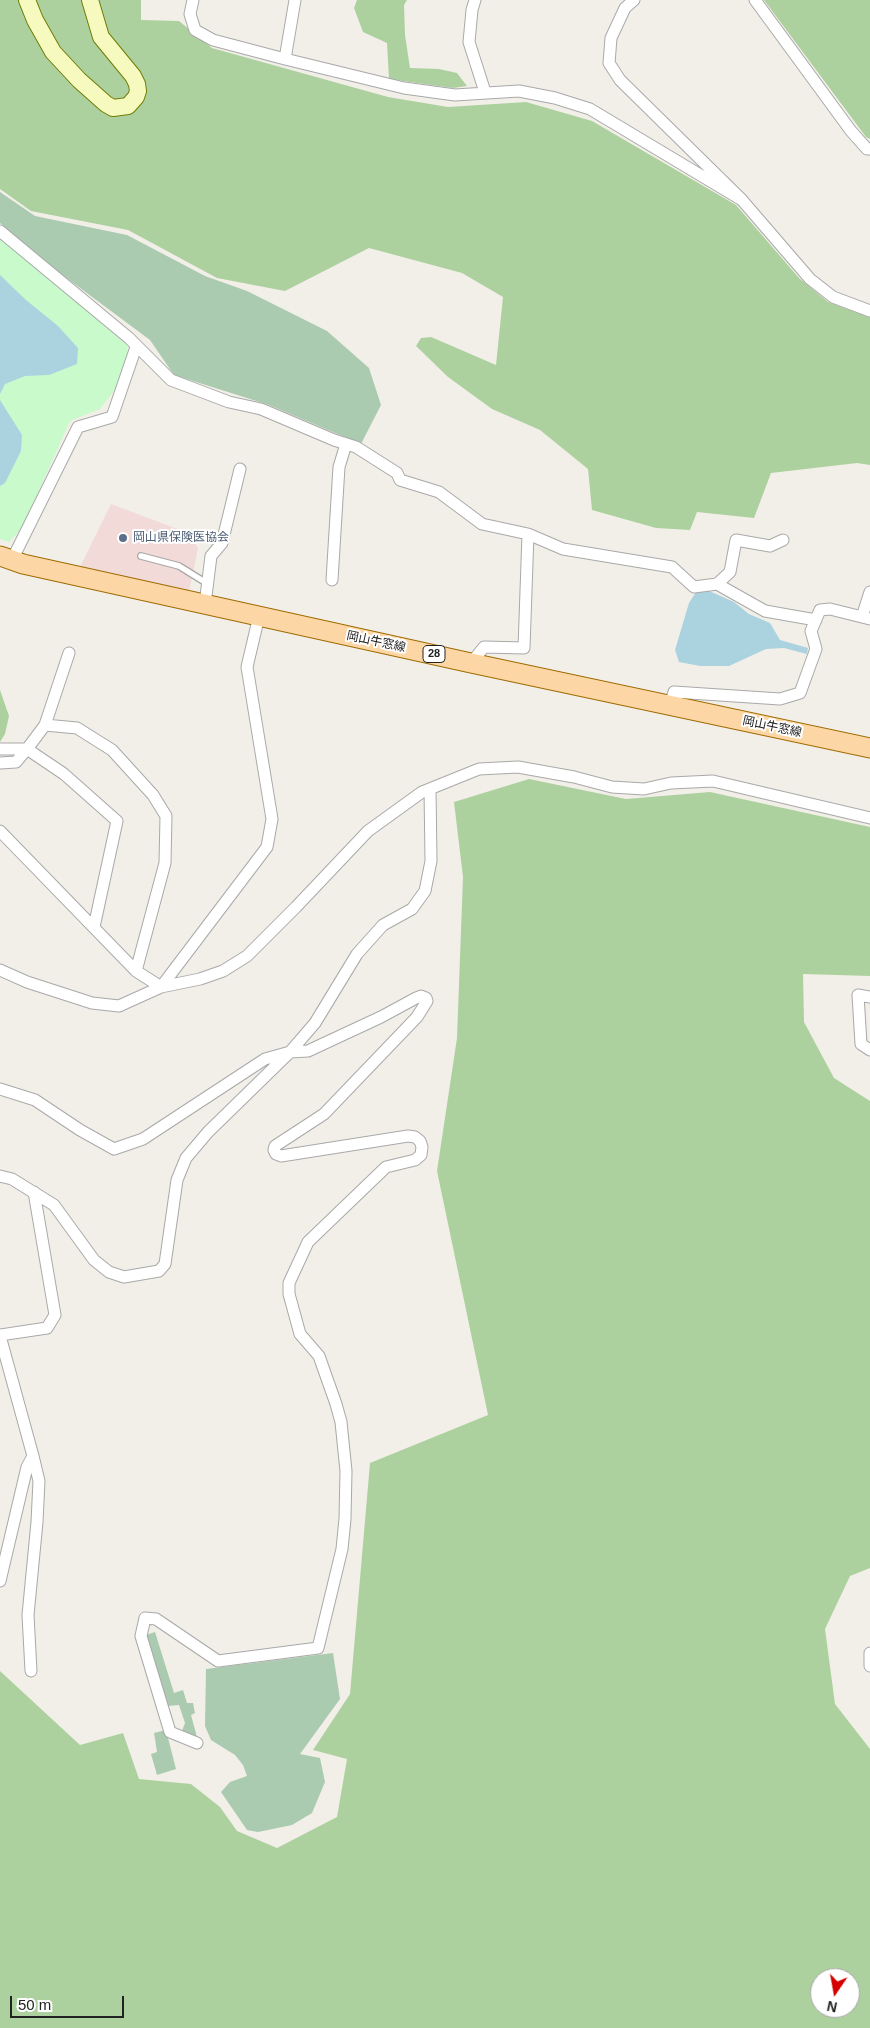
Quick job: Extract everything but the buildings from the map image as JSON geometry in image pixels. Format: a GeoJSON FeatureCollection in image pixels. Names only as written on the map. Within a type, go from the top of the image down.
{"type":"FeatureCollection","features":[{"type":"Feature","properties":{"kind":"main road","name":"岡山牛窓線"},"geometry":{"type":"LineString","coordinates":[[6,558],[259,616],[870,748]]}},
{"type":"Feature","properties":{"kind":"street"},"geometry":{"type":"LineString","coordinates":[[27,0],[35,20],[53,52],[79,80],[113,108],[128,106],[136,98],[138,92],[137,84],[133,76],[101,37],[90,0]]}},
{"type":"Feature","properties":{"kind":"street"},"geometry":{"type":"LineString","coordinates":[[193,0],[190,14],[195,30],[213,40],[404,88],[455,94],[519,91],[555,98],[590,109],[742,200]]}},
{"type":"Feature","properties":{"kind":"street"},"geometry":{"type":"LineString","coordinates":[[285,59],[295,0]]}},
{"type":"Feature","properties":{"kind":"street"},"geometry":{"type":"LineString","coordinates":[[475,0],[472,10],[469,42],[485,92]]}},
{"type":"Feature","properties":{"kind":"street"},"geometry":{"type":"LineString","coordinates":[[634,0],[624,8],[611,38],[609,62],[620,80],[742,200],[810,279],[833,297],[870,311]]}},
{"type":"Feature","properties":{"kind":"street"},"geometry":{"type":"LineString","coordinates":[[755,0],[851,131],[870,150]]}},
{"type":"Feature","properties":{"kind":"street"},"geometry":{"type":"LineString","coordinates":[[0,231],[129,338],[171,380],[229,402],[261,409],[356,447],[397,473],[400,480],[439,492],[482,524],[528,534],[562,549],[672,567],[694,587],[717,584],[730,572],[736,540],[770,546],[783,540]]}},
{"type":"Feature","properties":{"kind":"street"},"geometry":{"type":"LineString","coordinates":[[6,558],[78,427],[112,418],[136,346]]}},
{"type":"Feature","properties":{"kind":"street"},"geometry":{"type":"LineString","coordinates":[[332,580],[340,467],[346,444]]}},
{"type":"Feature","properties":{"kind":"street"},"geometry":{"type":"LineString","coordinates":[[205,604],[211,556],[222,543],[240,469]]}},
{"type":"Feature","properties":{"kind":"street"},"geometry":{"type":"LineString","coordinates":[[471,662],[484,647],[524,648],[528,534]]}},
{"type":"Feature","properties":{"kind":"street"},"geometry":{"type":"LineString","coordinates":[[717,584],[765,611],[816,620]]}},
{"type":"Feature","properties":{"kind":"street"},"geometry":{"type":"LineString","coordinates":[[670,705],[674,692],[780,699],[800,693],[816,650],[811,632],[820,610],[830,609],[866,618],[870,592]]}},
{"type":"Feature","properties":{"kind":"street"},"geometry":{"type":"LineString","coordinates":[[160,987],[267,846],[272,819],[247,667],[259,616]]}},
{"type":"Feature","properties":{"kind":"street"},"geometry":{"type":"LineString","coordinates":[[0,763],[16,762],[45,725],[69,653]]}},
{"type":"Feature","properties":{"kind":"street"},"geometry":{"type":"LineString","coordinates":[[45,725],[77,728],[112,750],[153,795],[166,816],[165,863],[136,971]]}},
{"type":"Feature","properties":{"kind":"street"},"geometry":{"type":"LineString","coordinates":[[0,749],[27,749],[64,774],[116,820],[94,927]]}},
{"type":"Feature","properties":{"kind":"street"},"geometry":{"type":"LineString","coordinates":[[0,970],[27,982],[92,1003],[119,1006],[160,987],[200,980],[223,971],[247,956],[368,832],[402,806],[430,788],[479,769],[518,767],[574,777],[612,787],[644,789],[671,783],[713,781],[870,818]]}},
{"type":"Feature","properties":{"kind":"street"},"geometry":{"type":"LineString","coordinates":[[0,1176],[12,1179],[54,1204],[94,1260],[109,1272],[124,1277],[159,1271],[165,1264],[177,1180],[186,1158],[208,1132],[290,1052],[315,1023],[357,954],[383,925],[412,909],[425,891],[431,861],[430,788]]}},
{"type":"Feature","properties":{"kind":"street"},"geometry":{"type":"LineString","coordinates":[[0,831],[136,971],[160,987]]}},
{"type":"Feature","properties":{"kind":"street"},"geometry":{"type":"LineString","coordinates":[[0,1089],[36,1100],[80,1130],[114,1149],[143,1139],[265,1059],[290,1052],[308,1051],[381,1017],[416,998],[421,996],[426,998],[427,1001],[417,1017],[324,1114],[275,1146],[276,1154],[281,1156],[408,1136],[415,1137],[420,1141],[422,1147],[421,1155],[414,1160],[386,1167],[308,1242],[290,1283],[289,1294],[300,1334],[319,1356],[336,1404],[346,1471],[342,1548],[318,1648],[218,1661],[156,1619],[145,1618],[141,1636],[170,1732],[197,1743]]}},
{"type":"Feature","properties":{"kind":"street"},"geometry":{"type":"LineString","coordinates":[[870,997],[858,996],[860,1044],[870,1050]]}},
{"type":"Feature","properties":{"kind":"street"},"geometry":{"type":"LineString","coordinates":[[31,1671],[28,1615],[39,1481],[0,1336],[47,1328],[55,1315],[34,1192]]}},
{"type":"Feature","properties":{"kind":"street"},"geometry":{"type":"LineString","coordinates":[[0,1581],[27,1467],[33,1456]]}},
{"type":"Feature","properties":{"kind":"street"},"geometry":{"type":"LineString","coordinates":[[870,1653],[870,1666]]}},
{"type":"Feature","properties":{"kind":"lane"},"geometry":{"type":"LineString","coordinates":[[141,556],[179,566],[208,584]]}},
{"type":"Feature","properties":{"kind":"shaded area"},"geometry":{"type":"Polygon","coordinates":[[[111,504],[188,533],[198,548],[189,592],[80,567],[111,504]]]}},
{"type":"Feature","properties":{"kind":"green space"},"geometry":{"type":"Polygon","coordinates":[[[0,0],[141,0],[141,20],[179,21],[212,48],[388,97],[448,107],[526,102],[592,121],[736,205],[799,278],[828,302],[870,317],[870,465],[857,463],[771,473],[754,518],[697,512],[690,530],[656,528],[592,510],[588,469],[540,430],[492,409],[448,377],[416,346],[421,338],[431,337],[496,365],[503,297],[462,273],[369,248],[285,291],[217,278],[128,230],[31,211],[0,189],[0,0]]]}},
{"type":"Feature","properties":{"kind":"green space"},"geometry":{"type":"Polygon","coordinates":[[[357,0],[407,0],[404,5],[405,35],[410,68],[439,69],[457,73],[467,86],[453,88],[389,79],[387,43],[363,32],[354,8],[357,0]]]}},
{"type":"Feature","properties":{"kind":"green space"},"geometry":{"type":"Polygon","coordinates":[[[764,0],[870,0],[870,139],[866,137],[764,0]]]}},
{"type":"Feature","properties":{"kind":"green space"},"geometry":{"type":"Polygon","coordinates":[[[0,192],[35,216],[127,235],[205,276],[247,291],[327,331],[369,368],[381,405],[361,444],[269,405],[174,375],[150,340],[37,256],[0,223],[0,192]]]}},
{"type":"Feature","properties":{"kind":"green space"},"geometry":{"type":"Polygon","coordinates":[[[0,236],[127,345],[128,361],[117,387],[100,409],[70,421],[22,528],[9,542],[0,539],[0,236]]]}},
{"type":"Feature","properties":{"kind":"green space"},"geometry":{"type":"Polygon","coordinates":[[[0,690],[9,716],[5,734],[0,742],[0,690]]]}},
{"type":"Feature","properties":{"kind":"green space"},"geometry":{"type":"Polygon","coordinates":[[[529,779],[626,799],[710,792],[870,827],[870,976],[803,974],[804,1022],[834,1078],[870,1101],[870,1568],[850,1576],[825,1629],[835,1704],[870,1749],[870,2028],[0,2028],[0,1671],[80,1745],[123,1733],[139,1779],[191,1784],[220,1807],[237,1831],[277,1848],[337,1817],[347,1759],[313,1750],[350,1694],[370,1463],[488,1415],[437,1171],[457,1038],[463,877],[454,802],[529,779]]]}},
{"type":"Feature","properties":{"kind":"green space"},"geometry":{"type":"Polygon","coordinates":[[[155,1632],[174,1693],[183,1690],[187,1703],[193,1703],[195,1713],[191,1715],[197,1737],[182,1731],[185,1723],[179,1705],[167,1706],[146,1635],[155,1632]]]}},
{"type":"Feature","properties":{"kind":"green space"},"geometry":{"type":"Polygon","coordinates":[[[333,1653],[340,1699],[300,1754],[320,1758],[325,1782],[312,1813],[292,1825],[258,1832],[247,1830],[221,1792],[230,1782],[247,1776],[243,1765],[235,1755],[211,1740],[205,1726],[206,1669],[333,1653]]]}},
{"type":"Feature","properties":{"kind":"green space"},"geometry":{"type":"Polygon","coordinates":[[[166,1730],[176,1769],[157,1775],[151,1754],[157,1752],[154,1733],[166,1730]]]}},
{"type":"Feature","properties":{"kind":"water"},"geometry":{"type":"Polygon","coordinates":[[[0,275],[26,300],[58,326],[78,348],[77,364],[49,375],[25,376],[5,384],[0,394],[0,275]]]}},
{"type":"Feature","properties":{"kind":"water"},"geometry":{"type":"Polygon","coordinates":[[[0,400],[22,435],[21,451],[5,483],[0,486],[0,400]]]}},
{"type":"Feature","properties":{"kind":"water"},"geometry":{"type":"Polygon","coordinates":[[[707,590],[734,602],[749,614],[770,623],[780,640],[808,648],[807,654],[784,648],[766,649],[729,666],[700,666],[679,662],[675,650],[689,603],[696,592],[707,590]]]}},
{"type":"Feature","properties":{"kind":"place","name":"岡山県保険医協会"},"geometry":{"type":"Point","coordinates":[123,538]}}]}
